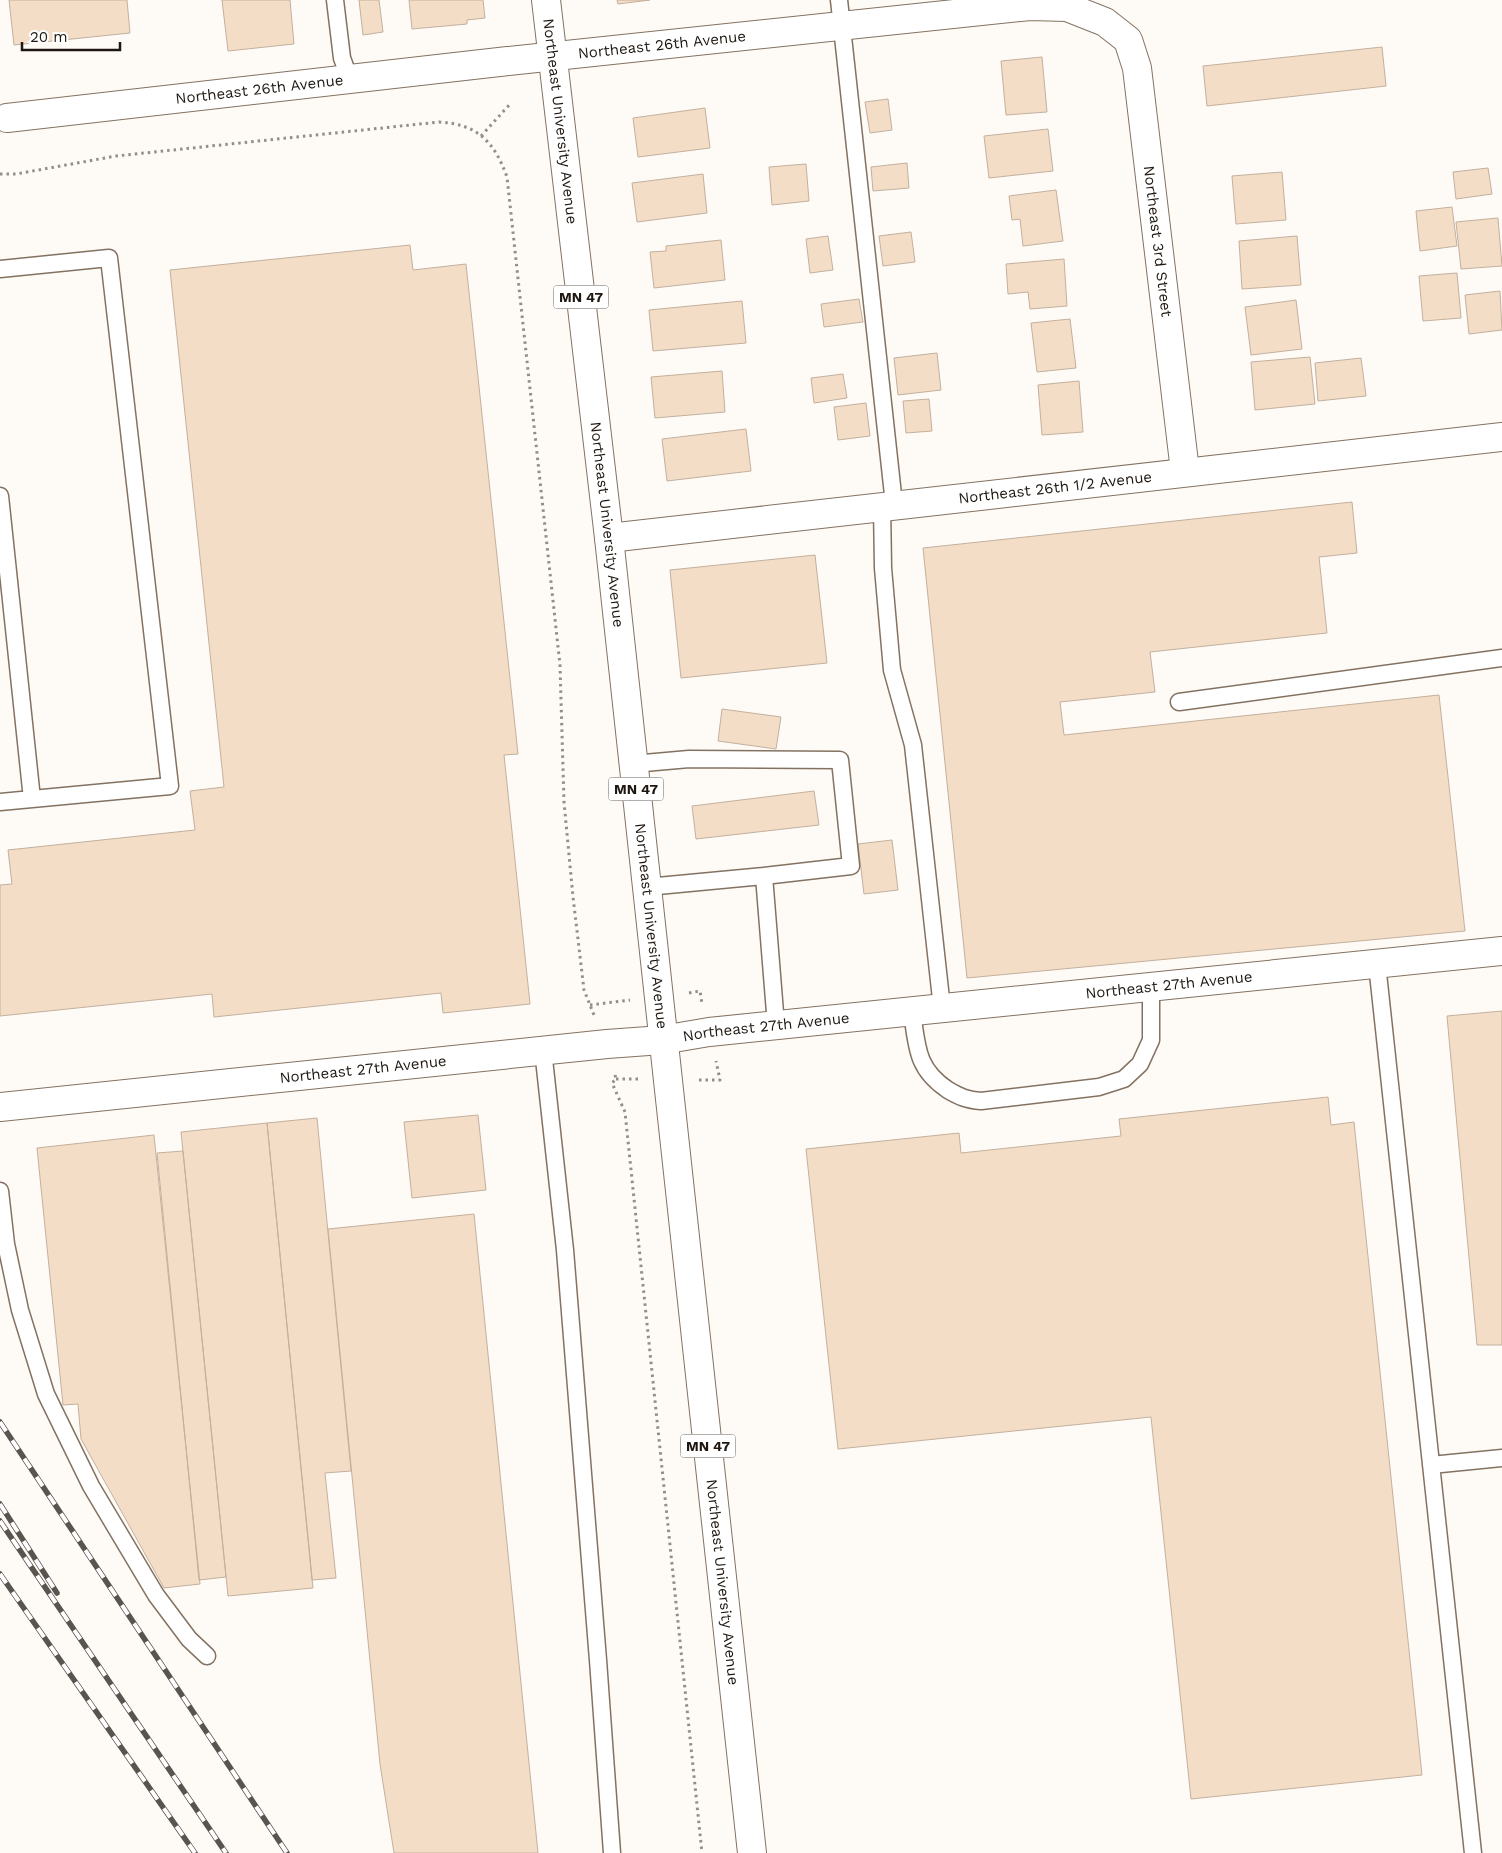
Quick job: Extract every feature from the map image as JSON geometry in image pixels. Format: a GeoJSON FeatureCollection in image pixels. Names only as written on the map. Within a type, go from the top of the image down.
{"type":"FeatureCollection","features":[{"type":"Feature","properties":{"kind":"street","name":"Northeast University Avenue"},"geometry":{"type":"LineString","coordinates":[[546,0],[609,538],[662,1040],[752,1853]]}},
{"type":"Feature","properties":{"kind":"street","name":"Northeast 26th Avenue"},"geometry":{"type":"LineString","coordinates":[[7,118],[552,56],[840,13],[1030,6],[1067,7],[1105,22]]}},
{"type":"Feature","properties":{"kind":"street","name":"Northeast 3rd Street"},"geometry":{"type":"LineString","coordinates":[[1105,22],[1128,40],[1137,68],[1186,471]]}},
{"type":"Feature","properties":{"kind":"street","name":"Northeast 26th 1/2 Avenue"},"geometry":{"type":"LineString","coordinates":[[609,538],[1186,471],[1502,437]]}},
{"type":"Feature","properties":{"kind":"street","name":"Northeast 27th Avenue"},"geometry":{"type":"LineString","coordinates":[[0,1107],[543,1050],[662,1040],[776,1025],[1502,950]]}},
{"type":"Feature","properties":{"kind":"lane"},"geometry":{"type":"LineString","coordinates":[[335,0],[342,58],[350,80]]}},
{"type":"Feature","properties":{"kind":"lane"},"geometry":{"type":"LineString","coordinates":[[840,13],[888,505],[883,568],[892,670],[913,745],[942,1008]]}},
{"type":"Feature","properties":{"kind":"lane"},"geometry":{"type":"LineString","coordinates":[[0,269],[109,258],[170,786],[0,802]]}},
{"type":"Feature","properties":{"kind":"lane"},"geometry":{"type":"LineString","coordinates":[[0,496],[32,799]]}},
{"type":"Feature","properties":{"kind":"lane"},"geometry":{"type":"LineString","coordinates":[[1179,702],[1502,658]]}},
{"type":"Feature","properties":{"kind":"lane"},"geometry":{"type":"LineString","coordinates":[[633,764],[689,758],[840,760],[851,866],[647,887]]}},
{"type":"Feature","properties":{"kind":"lane"},"geometry":{"type":"LineString","coordinates":[[764,876],[776,1025]]}},
{"type":"Feature","properties":{"kind":"lane"},"geometry":{"type":"LineString","coordinates":[[1377,964],[1473,1853]]}},
{"type":"Feature","properties":{"kind":"lane"},"geometry":{"type":"LineString","coordinates":[[912,1012],[918,1050],[924,1068],[935,1081],[964,1100],[981,1101],[1099,1087],[1124,1080],[1140,1064],[1151,1040],[1151,987]]}},
{"type":"Feature","properties":{"kind":"lane"},"geometry":{"type":"LineString","coordinates":[[543,1050],[566,1260],[612,1853]]}},
{"type":"Feature","properties":{"kind":"lane"},"geometry":{"type":"LineString","coordinates":[[0,1191],[6,1244],[20,1310],[46,1394],[91,1486],[156,1595],[188,1639],[207,1656]]}},
{"type":"Feature","properties":{"kind":"lane"},"geometry":{"type":"LineString","coordinates":[[1431,1465],[1502,1458]]}},
{"type":"Feature","properties":{"kind":"path"},"geometry":{"type":"LineString","coordinates":[[481,136],[511,103]]}},
{"type":"Feature","properties":{"kind":"path"},"geometry":{"type":"LineString","coordinates":[[0,174],[16,174],[116,156],[439,122],[456,123],[473,129],[499,155],[507,177],[560,665],[564,802],[584,990],[590,1005]]}},
{"type":"Feature","properties":{"kind":"path"},"geometry":{"type":"LineString","coordinates":[[616,1079],[612,1083],[625,1112],[702,1853]]}},
{"type":"Feature","properties":{"kind":"building"},"geometry":{"type":"Polygon","coordinates":[[[9,0],[127,0],[130,33],[14,45],[9,0]]]}},
{"type":"Feature","properties":{"kind":"building"},"geometry":{"type":"Polygon","coordinates":[[[222,0],[290,0],[294,44],[228,51],[222,0]]]}},
{"type":"Feature","properties":{"kind":"building"},"geometry":{"type":"Polygon","coordinates":[[[359,0],[379,0],[383,32],[363,35],[359,0]]]}},
{"type":"Feature","properties":{"kind":"building"},"geometry":{"type":"Polygon","coordinates":[[[409,0],[483,0],[485,18],[467,20],[467,24],[412,29],[409,0]]]}},
{"type":"Feature","properties":{"kind":"building"},"geometry":{"type":"Polygon","coordinates":[[[617,0],[650,0],[618,4],[617,0]]]}},
{"type":"Feature","properties":{"kind":"building"},"geometry":{"type":"Polygon","coordinates":[[[1382,47],[1386,86],[1207,106],[1203,66],[1382,47]]]}},
{"type":"Feature","properties":{"kind":"building"},"geometry":{"type":"Polygon","coordinates":[[[1042,57],[1047,112],[1006,115],[1001,61],[1042,57]]]}},
{"type":"Feature","properties":{"kind":"building"},"geometry":{"type":"Polygon","coordinates":[[[888,99],[892,130],[870,133],[865,102],[888,99]]]}},
{"type":"Feature","properties":{"kind":"building"},"geometry":{"type":"Polygon","coordinates":[[[705,108],[710,148],[638,157],[633,118],[705,108]]]}},
{"type":"Feature","properties":{"kind":"building"},"geometry":{"type":"Polygon","coordinates":[[[1048,129],[1053,171],[989,178],[984,136],[1048,129]]]}},
{"type":"Feature","properties":{"kind":"building"},"geometry":{"type":"Polygon","coordinates":[[[907,163],[909,188],[873,191],[871,167],[907,163]]]}},
{"type":"Feature","properties":{"kind":"building"},"geometry":{"type":"Polygon","coordinates":[[[806,164],[809,201],[772,205],[769,167],[806,164]]]}},
{"type":"Feature","properties":{"kind":"building"},"geometry":{"type":"Polygon","coordinates":[[[1488,168],[1492,194],[1456,199],[1453,172],[1488,168]]]}},
{"type":"Feature","properties":{"kind":"building"},"geometry":{"type":"Polygon","coordinates":[[[1282,172],[1286,220],[1236,224],[1232,176],[1282,172]]]}},
{"type":"Feature","properties":{"kind":"building"},"geometry":{"type":"Polygon","coordinates":[[[703,174],[707,213],[637,222],[632,183],[703,174]]]}},
{"type":"Feature","properties":{"kind":"building"},"geometry":{"type":"Polygon","coordinates":[[[1056,190],[1063,241],[1023,246],[1020,219],[1012,220],[1009,196],[1056,190]]]}},
{"type":"Feature","properties":{"kind":"building"},"geometry":{"type":"Polygon","coordinates":[[[1452,207],[1457,246],[1420,251],[1416,211],[1452,207]]]}},
{"type":"Feature","properties":{"kind":"building"},"geometry":{"type":"Polygon","coordinates":[[[1498,218],[1502,266],[1461,269],[1456,222],[1498,218]]]}},
{"type":"Feature","properties":{"kind":"building"},"geometry":{"type":"Polygon","coordinates":[[[911,232],[915,262],[883,266],[879,236],[911,232]]]}},
{"type":"Feature","properties":{"kind":"building"},"geometry":{"type":"Polygon","coordinates":[[[828,236],[833,270],[810,273],[806,239],[828,236]]]}},
{"type":"Feature","properties":{"kind":"building"},"geometry":{"type":"Polygon","coordinates":[[[1297,236],[1301,285],[1242,289],[1239,241],[1297,236]]]}},
{"type":"Feature","properties":{"kind":"building"},"geometry":{"type":"Polygon","coordinates":[[[721,240],[725,280],[654,288],[650,252],[666,251],[666,246],[721,240]]]}},
{"type":"Feature","properties":{"kind":"building"},"geometry":{"type":"Polygon","coordinates":[[[410,245],[413,270],[466,264],[518,754],[504,755],[530,1004],[443,1013],[441,993],[214,1017],[212,994],[0,1016],[0,885],[12,884],[8,850],[195,830],[190,791],[224,787],[170,270],[410,245]]]}},
{"type":"Feature","properties":{"kind":"building"},"geometry":{"type":"Polygon","coordinates":[[[1064,259],[1067,306],[1030,309],[1028,292],[1008,294],[1006,264],[1064,259]]]}},
{"type":"Feature","properties":{"kind":"building"},"geometry":{"type":"Polygon","coordinates":[[[1457,273],[1461,318],[1423,321],[1419,276],[1457,273]]]}},
{"type":"Feature","properties":{"kind":"building"},"geometry":{"type":"Polygon","coordinates":[[[1500,291],[1502,330],[1469,334],[1465,295],[1500,291]]]}},
{"type":"Feature","properties":{"kind":"building"},"geometry":{"type":"Polygon","coordinates":[[[859,299],[863,322],[824,327],[821,304],[859,299]]]}},
{"type":"Feature","properties":{"kind":"building"},"geometry":{"type":"Polygon","coordinates":[[[1296,300],[1302,349],[1251,355],[1245,307],[1296,300]]]}},
{"type":"Feature","properties":{"kind":"building"},"geometry":{"type":"Polygon","coordinates":[[[742,301],[746,343],[653,351],[649,310],[742,301]]]}},
{"type":"Feature","properties":{"kind":"building"},"geometry":{"type":"Polygon","coordinates":[[[1070,319],[1076,368],[1037,372],[1031,323],[1070,319]]]}},
{"type":"Feature","properties":{"kind":"building"},"geometry":{"type":"Polygon","coordinates":[[[937,353],[941,390],[898,395],[894,358],[937,353]]]}},
{"type":"Feature","properties":{"kind":"building"},"geometry":{"type":"Polygon","coordinates":[[[1310,357],[1315,404],[1255,410],[1251,362],[1310,357]]]}},
{"type":"Feature","properties":{"kind":"building"},"geometry":{"type":"Polygon","coordinates":[[[1361,358],[1366,396],[1318,401],[1315,363],[1361,358]]]}},
{"type":"Feature","properties":{"kind":"building"},"geometry":{"type":"Polygon","coordinates":[[[722,371],[725,412],[655,418],[651,377],[722,371]]]}},
{"type":"Feature","properties":{"kind":"building"},"geometry":{"type":"Polygon","coordinates":[[[843,374],[847,398],[814,403],[811,378],[843,374]]]}},
{"type":"Feature","properties":{"kind":"building"},"geometry":{"type":"Polygon","coordinates":[[[1079,381],[1083,432],[1042,435],[1038,385],[1079,381]]]}},
{"type":"Feature","properties":{"kind":"building"},"geometry":{"type":"Polygon","coordinates":[[[929,399],[932,431],[906,433],[903,401],[929,399]]]}},
{"type":"Feature","properties":{"kind":"building"},"geometry":{"type":"Polygon","coordinates":[[[866,403],[870,436],[838,440],[834,407],[866,403]]]}},
{"type":"Feature","properties":{"kind":"building"},"geometry":{"type":"Polygon","coordinates":[[[746,429],[751,471],[667,481],[662,439],[746,429]]]}},
{"type":"Feature","properties":{"kind":"building"},"geometry":{"type":"Polygon","coordinates":[[[1352,502],[1357,553],[1319,557],[1327,633],[1150,652],[1155,692],[1060,702],[1064,735],[1439,695],[1465,931],[967,978],[923,548],[1352,502]]]}},
{"type":"Feature","properties":{"kind":"building"},"geometry":{"type":"Polygon","coordinates":[[[815,555],[827,663],[681,678],[670,570],[815,555]]]}},
{"type":"Feature","properties":{"kind":"building"},"geometry":{"type":"Polygon","coordinates":[[[722,709],[781,717],[776,749],[718,741],[722,709]]]}},
{"type":"Feature","properties":{"kind":"building"},"geometry":{"type":"Polygon","coordinates":[[[814,791],[819,825],[696,839],[692,806],[814,791]]]}},
{"type":"Feature","properties":{"kind":"building"},"geometry":{"type":"Polygon","coordinates":[[[892,840],[898,890],[864,894],[858,844],[892,840]]]}},
{"type":"Feature","properties":{"kind":"building"},"geometry":{"type":"Polygon","coordinates":[[[1502,1011],[1502,1345],[1477,1345],[1447,1016],[1502,1011]]]}},
{"type":"Feature","properties":{"kind":"building"},"geometry":{"type":"Polygon","coordinates":[[[1328,1097],[1331,1125],[1354,1122],[1422,1775],[1191,1799],[1151,1417],[838,1449],[806,1149],[959,1133],[961,1153],[1121,1136],[1119,1119],[1328,1097]]]}},
{"type":"Feature","properties":{"kind":"building"},"geometry":{"type":"Polygon","coordinates":[[[478,1115],[486,1190],[412,1198],[404,1122],[478,1115]]]}},
{"type":"Feature","properties":{"kind":"building"},"geometry":{"type":"Polygon","coordinates":[[[317,1118],[351,1471],[325,1473],[336,1578],[312,1580],[267,1123],[317,1118]]]}},
{"type":"Feature","properties":{"kind":"building"},"geometry":{"type":"Polygon","coordinates":[[[267,1123],[313,1588],[228,1596],[181,1132],[267,1123]]]}},
{"type":"Feature","properties":{"kind":"building"},"geometry":{"type":"Polygon","coordinates":[[[154,1135],[200,1584],[164,1588],[81,1439],[78,1404],[63,1405],[37,1148],[154,1135]]]}},
{"type":"Feature","properties":{"kind":"building"},"geometry":{"type":"Polygon","coordinates":[[[183,1151],[226,1577],[199,1580],[157,1153],[183,1151]]]}},
{"type":"Feature","properties":{"kind":"building"},"geometry":{"type":"Polygon","coordinates":[[[474,1214],[538,1853],[394,1853],[380,1764],[328,1229],[474,1214]]]}},
{"type":"Feature","properties":{"kind":"railway"},"geometry":{"type":"LineString","coordinates":[[0,1422],[287,1853]]}},
{"type":"Feature","properties":{"kind":"railway"},"geometry":{"type":"LineString","coordinates":[[0,1504],[57,1593]]}},
{"type":"Feature","properties":{"kind":"railway"},"geometry":{"type":"LineString","coordinates":[[0,1521],[226,1853]]}},
{"type":"Feature","properties":{"kind":"railway"},"geometry":{"type":"LineString","coordinates":[[0,1574],[195,1853]]}}]}
